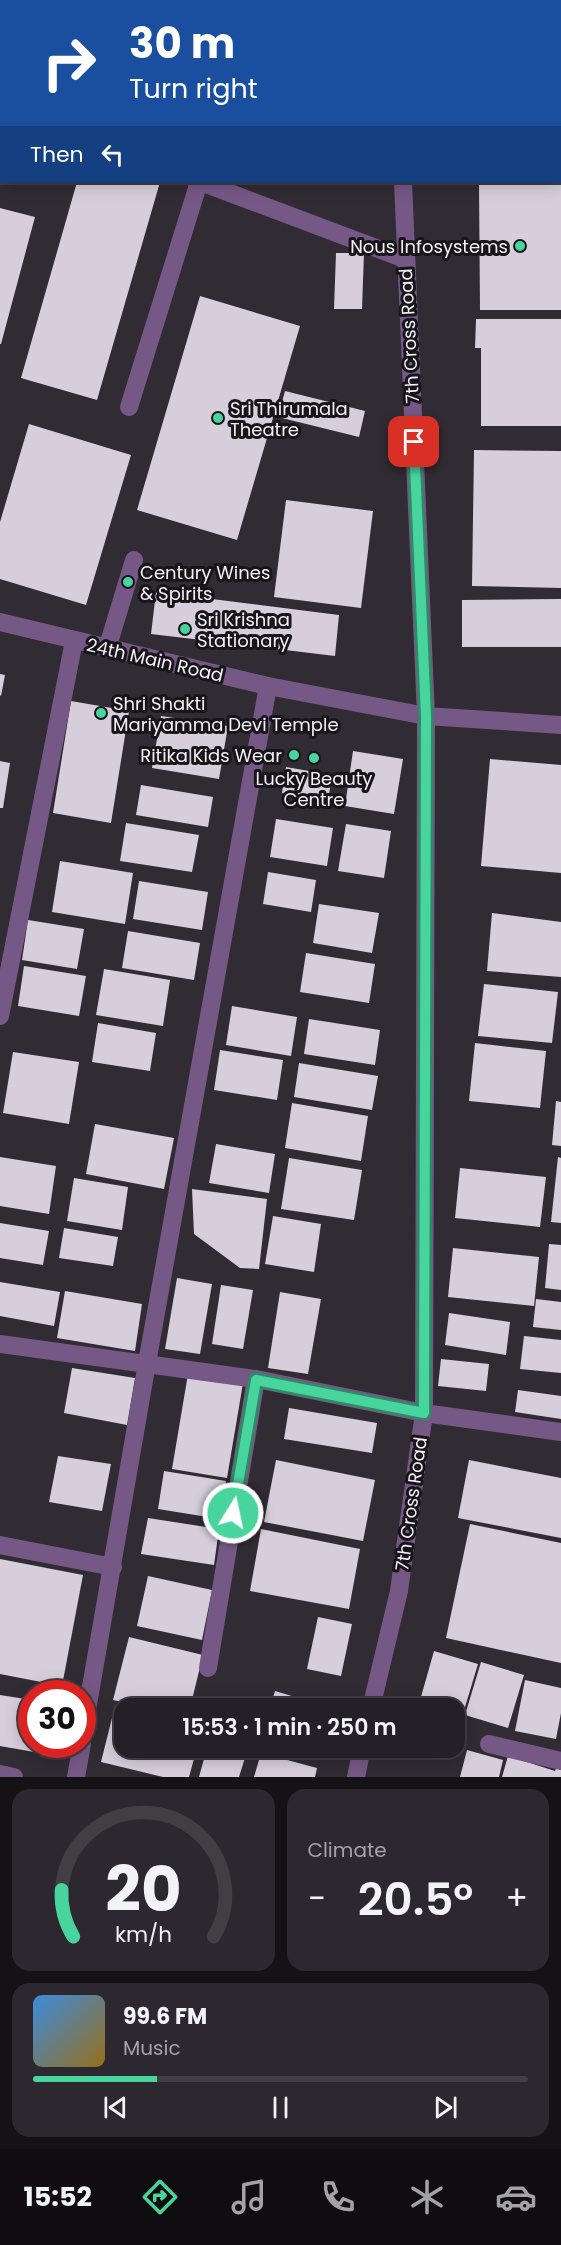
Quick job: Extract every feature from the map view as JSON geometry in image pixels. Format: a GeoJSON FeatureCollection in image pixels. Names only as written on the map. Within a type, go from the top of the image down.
{"type":"FeatureCollection","features":[{"type":"Feature","properties":{"kind":"street"},"geometry":{"type":"LineString","coordinates":[[129,407],[200,183]]}},
{"type":"Feature","properties":{"kind":"street"},"geometry":{"type":"LineString","coordinates":[[203,183],[405,259]]}},
{"type":"Feature","properties":{"kind":"street","name":"7th Cross Road"},"geometry":{"type":"LineString","coordinates":[[373,1698],[399,1590],[424,1413],[426,716],[403,183]]}},
{"type":"Feature","properties":{"kind":"street"},"geometry":{"type":"LineString","coordinates":[[107,649],[134,560]]}},
{"type":"Feature","properties":{"kind":"street","name":"24th Main Road"},"geometry":{"type":"LineString","coordinates":[[0,622],[268,686],[426,716],[561,725]]}},
{"type":"Feature","properties":{"kind":"street"},"geometry":{"type":"LineString","coordinates":[[0,1016],[74,641]]}},
{"type":"Feature","properties":{"kind":"street"},"geometry":{"type":"LineString","coordinates":[[92,1680],[268,686]]}},
{"type":"Feature","properties":{"kind":"street"},"geometry":{"type":"LineString","coordinates":[[0,1344],[256,1380],[424,1413],[561,1432]]}},
{"type":"Feature","properties":{"kind":"street"},"geometry":{"type":"LineString","coordinates":[[207,1668],[256,1380]]}},
{"type":"Feature","properties":{"kind":"street"},"geometry":{"type":"LineString","coordinates":[[0,1545],[112,1567]]}},
{"type":"Feature","properties":{"kind":"street"},"geometry":{"type":"LineString","coordinates":[[489,1744],[561,1761]]}},
{"type":"Feature","properties":{"kind":"street"},"geometry":{"type":"LineString","coordinates":[[76,1777],[79,1758]]}},
{"type":"Feature","properties":{"kind":"street"},"geometry":{"type":"LineString","coordinates":[[356,1777],[360,1758]]}},
{"type":"Feature","properties":{"kind":"street"},"geometry":{"type":"LineString","coordinates":[[0,1774],[14,1777]]}},
{"type":"Feature","properties":{"kind":"building"},"geometry":{"type":"Polygon","coordinates":[[[77,183],[160,183],[97,400],[21,378],[77,183]]]}},
{"type":"Feature","properties":{"kind":"building","name":"Nous Infosystems"},"geometry":{"type":"Polygon","coordinates":[[[479,183],[561,183],[561,310],[480,310],[479,183]]]}},
{"type":"Feature","properties":{"kind":"building"},"geometry":{"type":"Polygon","coordinates":[[[0,208],[35,217],[1,344],[0,344],[0,208]]]}},
{"type":"Feature","properties":{"kind":"building"},"geometry":{"type":"Polygon","coordinates":[[[336,253],[364,253],[362,309],[334,309],[336,253]]]}},
{"type":"Feature","properties":{"kind":"building","name":"Sri Thirumala Theatre"},"geometry":{"type":"Polygon","coordinates":[[[200,296],[300,326],[237,540],[137,510],[200,296]]]}},
{"type":"Feature","properties":{"kind":"building"},"geometry":{"type":"Polygon","coordinates":[[[476,319],[561,319],[561,426],[481,426],[481,348],[475,348],[476,319]]]}},
{"type":"Feature","properties":{"kind":"building"},"geometry":{"type":"Polygon","coordinates":[[[285,391],[365,411],[359,437],[278,417],[285,391]]]}},
{"type":"Feature","properties":{"kind":"building"},"geometry":{"type":"Polygon","coordinates":[[[29,424],[131,455],[86,605],[0,579],[0,522],[29,424]]]}},
{"type":"Feature","properties":{"kind":"building"},"geometry":{"type":"Polygon","coordinates":[[[474,450],[561,451],[561,588],[472,586],[474,450]]]}},
{"type":"Feature","properties":{"kind":"building"},"geometry":{"type":"Polygon","coordinates":[[[286,500],[373,511],[361,608],[274,597],[286,500]]]}},
{"type":"Feature","properties":{"kind":"building"},"geometry":{"type":"Polygon","coordinates":[[[156,592],[339,615],[335,656],[151,634],[156,592]]]}},
{"type":"Feature","properties":{"kind":"building"},"geometry":{"type":"Polygon","coordinates":[[[561,599],[561,647],[462,647],[462,600],[561,599]]]}},
{"type":"Feature","properties":{"kind":"building"},"geometry":{"type":"Polygon","coordinates":[[[0,674],[5,675],[1,696],[0,695],[0,674]]]}},
{"type":"Feature","properties":{"kind":"building"},"geometry":{"type":"Polygon","coordinates":[[[71,701],[129,711],[111,823],[53,813],[71,701]]]}},
{"type":"Feature","properties":{"kind":"building"},"geometry":{"type":"Polygon","coordinates":[[[161,716],[228,726],[219,779],[152,768],[161,716]]]}},
{"type":"Feature","properties":{"kind":"building"},"geometry":{"type":"Polygon","coordinates":[[[353,751],[403,759],[394,814],[345,806],[353,751]]]}},
{"type":"Feature","properties":{"kind":"building"},"geometry":{"type":"Polygon","coordinates":[[[490,759],[561,765],[561,873],[481,866],[490,759]]]}},
{"type":"Feature","properties":{"kind":"building"},"geometry":{"type":"Polygon","coordinates":[[[0,761],[10,763],[3,808],[0,808],[0,761]]]}},
{"type":"Feature","properties":{"kind":"building"},"geometry":{"type":"Polygon","coordinates":[[[286,767],[332,775],[328,801],[282,793],[286,767]]]}},
{"type":"Feature","properties":{"kind":"building"},"geometry":{"type":"Polygon","coordinates":[[[141,785],[213,797],[208,827],[136,815],[141,785]]]}},
{"type":"Feature","properties":{"kind":"building"},"geometry":{"type":"Polygon","coordinates":[[[276,819],[333,828],[327,866],[270,857],[276,819]]]}},
{"type":"Feature","properties":{"kind":"building"},"geometry":{"type":"Polygon","coordinates":[[[126,823],[199,835],[192,872],[120,861],[126,823]]]}},
{"type":"Feature","properties":{"kind":"building"},"geometry":{"type":"Polygon","coordinates":[[[346,824],[391,831],[384,878],[338,871],[346,824]]]}},
{"type":"Feature","properties":{"kind":"building"},"geometry":{"type":"Polygon","coordinates":[[[60,861],[133,873],[125,924],[52,912],[60,861]]]}},
{"type":"Feature","properties":{"kind":"building"},"geometry":{"type":"Polygon","coordinates":[[[268,872],[316,880],[311,912],[263,904],[268,872]]]}},
{"type":"Feature","properties":{"kind":"building"},"geometry":{"type":"Polygon","coordinates":[[[139,881],[208,892],[202,930],[133,919],[139,881]]]}},
{"type":"Feature","properties":{"kind":"building"},"geometry":{"type":"Polygon","coordinates":[[[319,904],[379,913],[372,953],[313,943],[319,904]]]}},
{"type":"Feature","properties":{"kind":"building"},"geometry":{"type":"Polygon","coordinates":[[[492,913],[561,922],[561,977],[487,971],[492,913]]]}},
{"type":"Feature","properties":{"kind":"building"},"geometry":{"type":"Polygon","coordinates":[[[28,920],[84,929],[77,969],[22,960],[28,920]]]}},
{"type":"Feature","properties":{"kind":"building"},"geometry":{"type":"Polygon","coordinates":[[[128,931],[200,943],[194,980],[122,968],[128,931]]]}},
{"type":"Feature","properties":{"kind":"building"},"geometry":{"type":"Polygon","coordinates":[[[306,953],[375,964],[369,1003],[300,992],[306,953]]]}},
{"type":"Feature","properties":{"kind":"building"},"geometry":{"type":"Polygon","coordinates":[[[24,966],[86,976],[79,1016],[18,1006],[24,966]]]}},
{"type":"Feature","properties":{"kind":"building"},"geometry":{"type":"Polygon","coordinates":[[[104,969],[170,980],[163,1026],[96,1015],[104,969]]]}},
{"type":"Feature","properties":{"kind":"building"},"geometry":{"type":"Polygon","coordinates":[[[484,984],[558,992],[552,1043],[478,1036],[484,984]]]}},
{"type":"Feature","properties":{"kind":"building"},"geometry":{"type":"Polygon","coordinates":[[[232,1006],[297,1017],[291,1056],[226,1045],[232,1006]]]}},
{"type":"Feature","properties":{"kind":"building"},"geometry":{"type":"Polygon","coordinates":[[[309,1019],[380,1030],[375,1065],[304,1054],[309,1019]]]}},
{"type":"Feature","properties":{"kind":"building"},"geometry":{"type":"Polygon","coordinates":[[[98,1023],[156,1033],[150,1071],[92,1062],[98,1023]]]}},
{"type":"Feature","properties":{"kind":"building"},"geometry":{"type":"Polygon","coordinates":[[[475,1043],[546,1051],[540,1108],[469,1101],[475,1043]]]}},
{"type":"Feature","properties":{"kind":"building"},"geometry":{"type":"Polygon","coordinates":[[[220,1050],[283,1060],[277,1100],[214,1090],[220,1050]]]}},
{"type":"Feature","properties":{"kind":"building"},"geometry":{"type":"Polygon","coordinates":[[[13,1052],[79,1062],[69,1124],[3,1113],[13,1052]]]}},
{"type":"Feature","properties":{"kind":"building"},"geometry":{"type":"Polygon","coordinates":[[[299,1063],[378,1076],[372,1110],[294,1097],[299,1063]]]}},
{"type":"Feature","properties":{"kind":"building"},"geometry":{"type":"Polygon","coordinates":[[[556,1101],[561,1102],[561,1146],[552,1145],[556,1101]]]}},
{"type":"Feature","properties":{"kind":"building"},"geometry":{"type":"Polygon","coordinates":[[[292,1103],[368,1116],[361,1161],[285,1148],[292,1103]]]}},
{"type":"Feature","properties":{"kind":"building"},"geometry":{"type":"Polygon","coordinates":[[[95,1124],[174,1138],[164,1189],[86,1174],[95,1124]]]}},
{"type":"Feature","properties":{"kind":"building"},"geometry":{"type":"Polygon","coordinates":[[[216,1144],[275,1154],[269,1193],[209,1183],[216,1144]]]}},
{"type":"Feature","properties":{"kind":"building"},"geometry":{"type":"Polygon","coordinates":[[[0,1157],[56,1166],[49,1214],[0,1206],[0,1157]]]}},
{"type":"Feature","properties":{"kind":"building"},"geometry":{"type":"Polygon","coordinates":[[[558,1157],[561,1158],[561,1223],[551,1222],[558,1157]]]}},
{"type":"Feature","properties":{"kind":"building"},"geometry":{"type":"Polygon","coordinates":[[[289,1158],[362,1170],[354,1220],[281,1209],[289,1158]]]}},
{"type":"Feature","properties":{"kind":"building"},"geometry":{"type":"Polygon","coordinates":[[[460,1168],[546,1177],[540,1227],[455,1218],[460,1168]]]}},
{"type":"Feature","properties":{"kind":"building"},"geometry":{"type":"Polygon","coordinates":[[[74,1178],[128,1187],[122,1230],[67,1221],[74,1178]]]}},
{"type":"Feature","properties":{"kind":"building"},"geometry":{"type":"Polygon","coordinates":[[[192,1189],[267,1199],[259,1269],[240,1268],[194,1234],[192,1189]]]}},
{"type":"Feature","properties":{"kind":"building"},"geometry":{"type":"Polygon","coordinates":[[[273,1216],[321,1224],[314,1272],[265,1264],[273,1216]]]}},
{"type":"Feature","properties":{"kind":"building"},"geometry":{"type":"Polygon","coordinates":[[[0,1223],[49,1231],[43,1265],[0,1258],[0,1223]]]}},
{"type":"Feature","properties":{"kind":"building"},"geometry":{"type":"Polygon","coordinates":[[[64,1228],[118,1237],[113,1266],[59,1258],[64,1228]]]}},
{"type":"Feature","properties":{"kind":"building"},"geometry":{"type":"Polygon","coordinates":[[[549,1244],[561,1245],[561,1290],[545,1288],[549,1244]]]}},
{"type":"Feature","properties":{"kind":"building"},"geometry":{"type":"Polygon","coordinates":[[[453,1248],[539,1257],[534,1306],[448,1297],[453,1248]]]}},
{"type":"Feature","properties":{"kind":"building"},"geometry":{"type":"Polygon","coordinates":[[[177,1278],[212,1284],[200,1354],[165,1349],[177,1278]]]}},
{"type":"Feature","properties":{"kind":"building"},"geometry":{"type":"Polygon","coordinates":[[[0,1282],[60,1292],[54,1326],[0,1316],[0,1282]]]}},
{"type":"Feature","properties":{"kind":"building"},"geometry":{"type":"Polygon","coordinates":[[[221,1285],[253,1290],[243,1349],[212,1344],[221,1285]]]}},
{"type":"Feature","properties":{"kind":"building"},"geometry":{"type":"Polygon","coordinates":[[[65,1291],[142,1304],[135,1351],[57,1338],[65,1291]]]}},
{"type":"Feature","properties":{"kind":"building"},"geometry":{"type":"Polygon","coordinates":[[[280,1292],[321,1299],[308,1374],[268,1368],[280,1292]]]}},
{"type":"Feature","properties":{"kind":"building"},"geometry":{"type":"Polygon","coordinates":[[[536,1299],[561,1302],[561,1330],[533,1327],[536,1299]]]}},
{"type":"Feature","properties":{"kind":"building"},"geometry":{"type":"Polygon","coordinates":[[[449,1313],[510,1322],[506,1355],[445,1345],[449,1313]]]}},
{"type":"Feature","properties":{"kind":"building"},"geometry":{"type":"Polygon","coordinates":[[[524,1336],[561,1340],[561,1373],[520,1369],[524,1336]]]}},
{"type":"Feature","properties":{"kind":"building"},"geometry":{"type":"Polygon","coordinates":[[[441,1359],[489,1364],[486,1391],[438,1386],[441,1359]]]}},
{"type":"Feature","properties":{"kind":"building"},"geometry":{"type":"Polygon","coordinates":[[[72,1368],[135,1378],[127,1425],[64,1413],[72,1368]]]}},
{"type":"Feature","properties":{"kind":"building"},"geometry":{"type":"Polygon","coordinates":[[[188,1374],[243,1383],[227,1478],[172,1469],[188,1374]]]}},
{"type":"Feature","properties":{"kind":"building"},"geometry":{"type":"Polygon","coordinates":[[[518,1390],[561,1396],[561,1419],[515,1412],[518,1390]]]}},
{"type":"Feature","properties":{"kind":"building"},"geometry":{"type":"Polygon","coordinates":[[[289,1408],[377,1423],[372,1453],[284,1439],[289,1408]]]}},
{"type":"Feature","properties":{"kind":"building"},"geometry":{"type":"Polygon","coordinates":[[[58,1456],[111,1464],[102,1511],[49,1502],[58,1456]]]}},
{"type":"Feature","properties":{"kind":"building"},"geometry":{"type":"Polygon","coordinates":[[[276,1460],[375,1480],[363,1541],[264,1522],[276,1460]]]}},
{"type":"Feature","properties":{"kind":"building"},"geometry":{"type":"Polygon","coordinates":[[[469,1460],[561,1478],[561,1538],[458,1518],[469,1460]]]}},
{"type":"Feature","properties":{"kind":"building"},"geometry":{"type":"Polygon","coordinates":[[[164,1471],[226,1481],[220,1519],[158,1509],[164,1471]]]}},
{"type":"Feature","properties":{"kind":"building"},"geometry":{"type":"Polygon","coordinates":[[[148,1518],[219,1529],[214,1565],[141,1554],[148,1518]]]}},
{"type":"Feature","properties":{"kind":"building"},"geometry":{"type":"Polygon","coordinates":[[[470,1524],[561,1543],[561,1663],[446,1638],[470,1524]]]}},
{"type":"Feature","properties":{"kind":"building"},"geometry":{"type":"Polygon","coordinates":[[[261,1529],[360,1549],[349,1609],[250,1591],[261,1529]]]}},
{"type":"Feature","properties":{"kind":"building"},"geometry":{"type":"Polygon","coordinates":[[[0,1559],[83,1575],[63,1680],[31,1680],[0,1674],[0,1559]]]}},
{"type":"Feature","properties":{"kind":"building"},"geometry":{"type":"Polygon","coordinates":[[[148,1576],[212,1590],[202,1640],[137,1626],[148,1576]]]}},
{"type":"Feature","properties":{"kind":"building"},"geometry":{"type":"Polygon","coordinates":[[[318,1617],[352,1624],[341,1676],[307,1669],[318,1617]]]}},
{"type":"Feature","properties":{"kind":"building"},"geometry":{"type":"Polygon","coordinates":[[[129,1637],[203,1655],[192,1698],[114,1698],[113,1700],[129,1637]]]}},
{"type":"Feature","properties":{"kind":"building"},"geometry":{"type":"Polygon","coordinates":[[[434,1651],[478,1664],[465,1707],[465,1698],[421,1698],[434,1651]]]}},
{"type":"Feature","properties":{"kind":"building"},"geometry":{"type":"Polygon","coordinates":[[[481,1662],[524,1675],[508,1728],[465,1715],[481,1662]]]}},
{"type":"Feature","properties":{"kind":"building"},"geometry":{"type":"Polygon","coordinates":[[[525,1680],[561,1688],[561,1713],[556,1739],[515,1731],[525,1680]]]}},
{"type":"Feature","properties":{"kind":"building"},"geometry":{"type":"Polygon","coordinates":[[[275,1691],[298,1698],[273,1698],[275,1691]]]}},
{"type":"Feature","properties":{"kind":"building"},"geometry":{"type":"Polygon","coordinates":[[[0,1695],[18,1698],[18,1749],[0,1746],[0,1695]]]}},
{"type":"Feature","properties":{"kind":"building"},"geometry":{"type":"Polygon","coordinates":[[[114,1710],[114,1758],[194,1758],[189,1777],[163,1777],[101,1762],[114,1710]]]}},
{"type":"Feature","properties":{"kind":"building"},"geometry":{"type":"Polygon","coordinates":[[[467,1750],[503,1760],[499,1777],[460,1777],[467,1750]]]}},
{"type":"Feature","properties":{"kind":"building"},"geometry":{"type":"Polygon","coordinates":[[[508,1756],[555,1771],[557,1766],[561,1767],[561,1777],[502,1777],[508,1756]]]}},
{"type":"Feature","properties":{"kind":"building"},"geometry":{"type":"Polygon","coordinates":[[[204,1758],[245,1758],[239,1777],[199,1777],[204,1758]]]}},
{"type":"Feature","properties":{"kind":"building"},"geometry":{"type":"Polygon","coordinates":[[[260,1758],[280,1758],[317,1768],[315,1777],[254,1777],[260,1758]]]}},
{"type":"Feature","properties":{"kind":"place","name":"Nous Infosystems"},"geometry":{"type":"Point","coordinates":[520,246]}},
{"type":"Feature","properties":{"kind":"place","name":"Sri Thirumala Theatre"},"geometry":{"type":"Point","coordinates":[218,418]}},
{"type":"Feature","properties":{"kind":"place","name":"Century Wines & Spirits"},"geometry":{"type":"Point","coordinates":[128,582]}},
{"type":"Feature","properties":{"kind":"place","name":"Sri Krishna Stationary"},"geometry":{"type":"Point","coordinates":[185,629]}},
{"type":"Feature","properties":{"kind":"place","name":"Shri Shakti Mariyamma Devi Temple"},"geometry":{"type":"Point","coordinates":[101,713]}},
{"type":"Feature","properties":{"kind":"place","name":"Ritika Kids Wear"},"geometry":{"type":"Point","coordinates":[294,755]}},
{"type":"Feature","properties":{"kind":"place","name":"Lucky Beauty Centre"},"geometry":{"type":"Point","coordinates":[314,758]}},
{"type":"Feature","properties":{"kind":"route"},"geometry":{"type":"LineString","coordinates":[[233,1513],[256,1380],[424,1413],[426,716],[414,442]]}}]}
